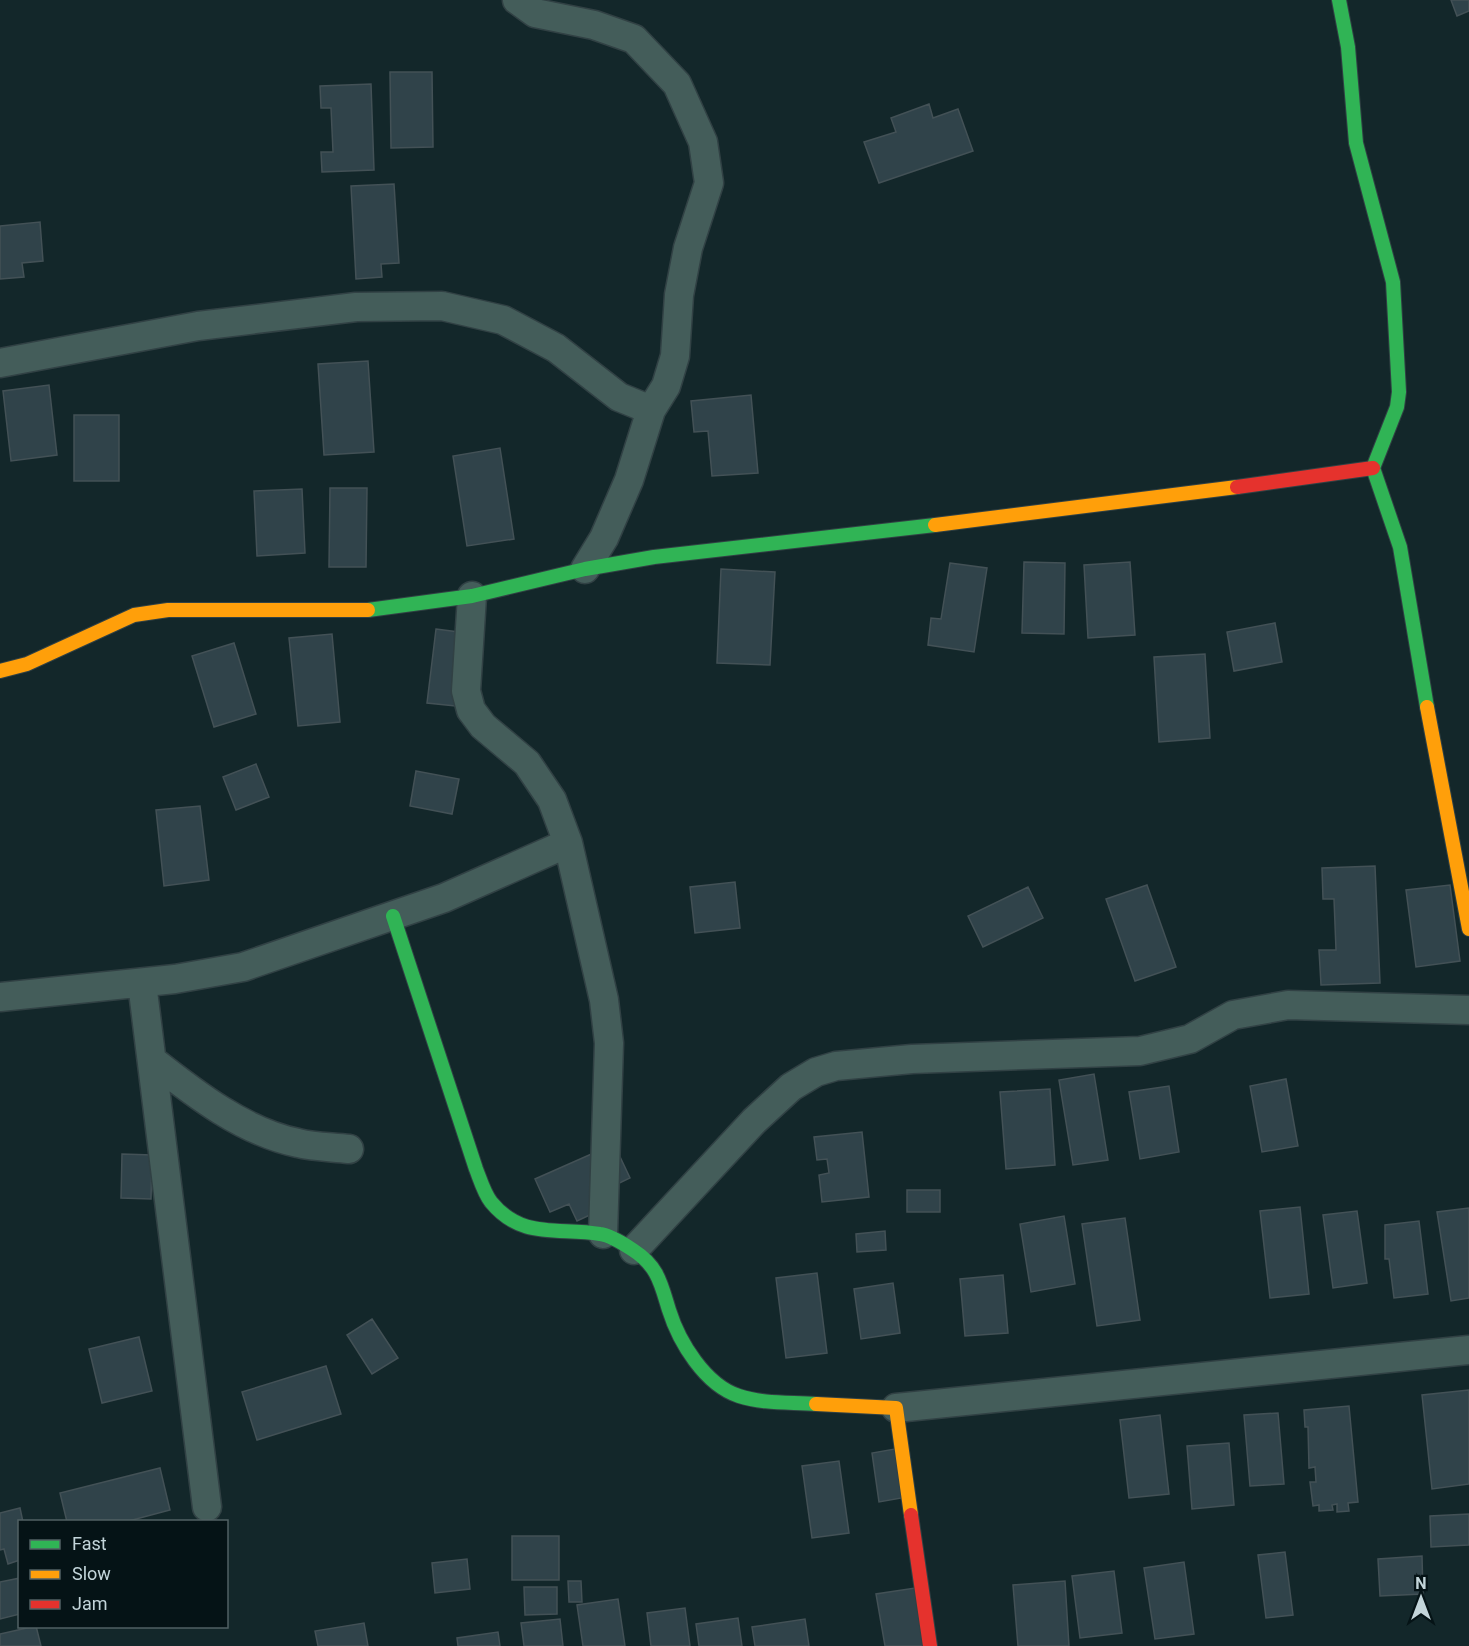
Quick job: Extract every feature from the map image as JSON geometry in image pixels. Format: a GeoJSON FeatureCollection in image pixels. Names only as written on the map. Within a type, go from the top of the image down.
{"type":"FeatureCollection","features":[{"type":"Feature","properties":{"kind":"street"},"geometry":{"type":"LineString","coordinates":[[516,0],[535,13],[594,25],[634,39],[677,84],[703,142],[709,183],[688,248],[680,295],[675,356],[666,386],[651,410],[629,480],[604,538],[585,569]]}},
{"type":"Feature","properties":{"kind":"street"},"geometry":{"type":"LineString","coordinates":[[1339,0],[1348,48],[1356,143],[1393,282],[1399,364],[1397,407],[1373,468],[1400,547],[1438,775],[1469,929]]}},
{"type":"Feature","properties":{"kind":"street"},"geometry":{"type":"LineString","coordinates":[[0,363],[198,326],[356,307],[442,306],[503,320],[556,348],[619,397],[651,410]]}},
{"type":"Feature","properties":{"kind":"street"},"geometry":{"type":"LineString","coordinates":[[0,671],[27,664],[134,615],[168,610],[354,612],[472,596],[585,569],[654,557],[1081,509],[1373,468]]}},
{"type":"Feature","properties":{"kind":"street"},"geometry":{"type":"LineString","coordinates":[[472,596],[466,691],[471,710],[483,726],[527,763],[552,800],[568,843],[604,1000],[609,1043],[603,1234]]}},
{"type":"Feature","properties":{"kind":"street"},"geometry":{"type":"LineString","coordinates":[[0,997],[142,983],[243,967],[444,898],[568,843]]}},
{"type":"Feature","properties":{"kind":"street"},"geometry":{"type":"LineString","coordinates":[[393,916],[476,1169],[490,1201],[510,1220],[528,1229],[603,1234],[634,1250],[657,1271],[676,1331],[701,1367],[720,1386],[738,1396],[764,1401],[896,1408],[1469,1350]]}},
{"type":"Feature","properties":{"kind":"street"},"geometry":{"type":"LineString","coordinates":[[142,983],[207,1507]]}},
{"type":"Feature","properties":{"kind":"street"},"geometry":{"type":"LineString","coordinates":[[634,1250],[754,1121],[791,1087],[816,1072],[836,1066],[912,1059],[1140,1051],[1190,1039],[1233,1015],[1288,1005],[1469,1010]]}},
{"type":"Feature","properties":{"kind":"street"},"geometry":{"type":"LineString","coordinates":[[153,1061],[196,1095],[258,1130],[297,1143],[349,1149]]}},
{"type":"Feature","properties":{"kind":"street"},"geometry":{"type":"LineString","coordinates":[[896,1408],[930,1646]]}},
{"type":"Feature","properties":{"kind":"building"},"geometry":{"type":"Polygon","coordinates":[[[1451,0],[1469,0],[1469,11],[1457,16],[1451,0]]]}},
{"type":"Feature","properties":{"kind":"building"},"geometry":{"type":"Polygon","coordinates":[[[390,72],[432,72],[433,147],[391,148],[390,72]]]}},
{"type":"Feature","properties":{"kind":"building"},"geometry":{"type":"Polygon","coordinates":[[[371,84],[374,170],[322,172],[321,152],[333,152],[331,108],[321,108],[320,86],[371,84]]]}},
{"type":"Feature","properties":{"kind":"building"},"geometry":{"type":"Polygon","coordinates":[[[929,104],[933,118],[958,109],[973,151],[879,183],[864,142],[896,132],[891,118],[929,104]]]}},
{"type":"Feature","properties":{"kind":"building"},"geometry":{"type":"Polygon","coordinates":[[[394,184],[399,263],[381,264],[382,277],[356,279],[351,186],[394,184]]]}},
{"type":"Feature","properties":{"kind":"building"},"geometry":{"type":"Polygon","coordinates":[[[40,222],[43,261],[22,263],[24,277],[0,279],[0,226],[40,222]]]}},
{"type":"Feature","properties":{"kind":"building"},"geometry":{"type":"Polygon","coordinates":[[[368,361],[374,452],[324,455],[318,364],[368,361]]]}},
{"type":"Feature","properties":{"kind":"building"},"geometry":{"type":"Polygon","coordinates":[[[49,385],[57,455],[11,461],[3,391],[49,385]]]}},
{"type":"Feature","properties":{"kind":"building"},"geometry":{"type":"Polygon","coordinates":[[[751,395],[758,473],[712,476],[708,431],[694,432],[691,401],[751,395]]]}},
{"type":"Feature","properties":{"kind":"building"},"geometry":{"type":"Polygon","coordinates":[[[74,415],[119,415],[119,481],[74,481],[74,415]]]}},
{"type":"Feature","properties":{"kind":"building"},"geometry":{"type":"Polygon","coordinates":[[[500,448],[514,539],[467,546],[453,456],[500,448]]]}},
{"type":"Feature","properties":{"kind":"building"},"geometry":{"type":"Polygon","coordinates":[[[330,488],[367,488],[366,567],[329,567],[330,488]]]}},
{"type":"Feature","properties":{"kind":"building"},"geometry":{"type":"Polygon","coordinates":[[[302,489],[305,553],[257,556],[254,491],[302,489]]]}},
{"type":"Feature","properties":{"kind":"building"},"geometry":{"type":"Polygon","coordinates":[[[1024,562],[1065,563],[1064,634],[1022,633],[1024,562]]]}},
{"type":"Feature","properties":{"kind":"building"},"geometry":{"type":"Polygon","coordinates":[[[1130,562],[1135,635],[1088,638],[1084,565],[1130,562]]]}},
{"type":"Feature","properties":{"kind":"building"},"geometry":{"type":"Polygon","coordinates":[[[950,563],[987,568],[974,652],[928,645],[931,618],[941,619],[950,563]]]}},
{"type":"Feature","properties":{"kind":"building"},"geometry":{"type":"Polygon","coordinates":[[[721,569],[775,572],[770,665],[717,663],[721,569]]]}},
{"type":"Feature","properties":{"kind":"building"},"geometry":{"type":"Polygon","coordinates":[[[1275,623],[1282,662],[1234,671],[1227,632],[1275,623]]]}},
{"type":"Feature","properties":{"kind":"building"},"geometry":{"type":"Polygon","coordinates":[[[436,629],[474,634],[465,707],[427,703],[436,629]]]}},
{"type":"Feature","properties":{"kind":"building"},"geometry":{"type":"Polygon","coordinates":[[[332,634],[340,722],[298,726],[289,638],[332,634]]]}},
{"type":"Feature","properties":{"kind":"building"},"geometry":{"type":"Polygon","coordinates":[[[234,643],[256,714],[214,727],[192,656],[234,643]]]}},
{"type":"Feature","properties":{"kind":"building"},"geometry":{"type":"Polygon","coordinates":[[[1205,654],[1210,738],[1159,742],[1154,657],[1205,654]]]}},
{"type":"Feature","properties":{"kind":"building"},"geometry":{"type":"Polygon","coordinates":[[[256,764],[269,797],[236,810],[223,777],[256,764]]]}},
{"type":"Feature","properties":{"kind":"building"},"geometry":{"type":"Polygon","coordinates":[[[416,771],[459,779],[452,814],[410,806],[416,771]]]}},
{"type":"Feature","properties":{"kind":"building"},"geometry":{"type":"Polygon","coordinates":[[[200,806],[209,880],[164,886],[156,810],[200,806]]]}},
{"type":"Feature","properties":{"kind":"building"},"geometry":{"type":"Polygon","coordinates":[[[1375,866],[1380,983],[1321,985],[1319,950],[1336,950],[1334,899],[1323,899],[1322,868],[1375,866]]]}},
{"type":"Feature","properties":{"kind":"building"},"geometry":{"type":"Polygon","coordinates":[[[735,882],[740,928],[695,933],[690,887],[735,882]]]}},
{"type":"Feature","properties":{"kind":"building"},"geometry":{"type":"Polygon","coordinates":[[[1147,885],[1176,967],[1135,981],[1106,899],[1147,885]]]}},
{"type":"Feature","properties":{"kind":"building"},"geometry":{"type":"Polygon","coordinates":[[[1450,885],[1460,961],[1416,967],[1406,890],[1450,885]]]}},
{"type":"Feature","properties":{"kind":"building"},"geometry":{"type":"Polygon","coordinates":[[[1028,887],[1043,918],[983,947],[968,916],[1028,887]]]}},
{"type":"Feature","properties":{"kind":"building"},"geometry":{"type":"Polygon","coordinates":[[[1094,1074],[1108,1160],[1073,1165],[1059,1080],[1094,1074]]]}},
{"type":"Feature","properties":{"kind":"building"},"geometry":{"type":"Polygon","coordinates":[[[1286,1079],[1298,1146],[1262,1152],[1250,1086],[1286,1079]]]}},
{"type":"Feature","properties":{"kind":"building"},"geometry":{"type":"Polygon","coordinates":[[[1169,1086],[1179,1152],[1140,1159],[1129,1092],[1169,1086]]]}},
{"type":"Feature","properties":{"kind":"building"},"geometry":{"type":"Polygon","coordinates":[[[1050,1089],[1055,1165],[1006,1169],[1000,1092],[1050,1089]]]}},
{"type":"Feature","properties":{"kind":"building"},"geometry":{"type":"Polygon","coordinates":[[[862,1132],[869,1197],[822,1202],[819,1175],[829,1173],[827,1159],[817,1160],[814,1137],[862,1132]]]}},
{"type":"Feature","properties":{"kind":"building"},"geometry":{"type":"Polygon","coordinates":[[[614,1144],[630,1178],[611,1187],[618,1202],[577,1221],[569,1204],[550,1212],[535,1179],[614,1144]]]}},
{"type":"Feature","properties":{"kind":"building"},"geometry":{"type":"Polygon","coordinates":[[[122,1154],[152,1155],[151,1199],[121,1198],[122,1154]]]}},
{"type":"Feature","properties":{"kind":"building"},"geometry":{"type":"Polygon","coordinates":[[[907,1190],[940,1190],[940,1212],[907,1212],[907,1190]]]}},
{"type":"Feature","properties":{"kind":"building"},"geometry":{"type":"Polygon","coordinates":[[[1300,1207],[1309,1294],[1270,1298],[1260,1211],[1300,1207]]]}},
{"type":"Feature","properties":{"kind":"building"},"geometry":{"type":"Polygon","coordinates":[[[1469,1208],[1469,1298],[1451,1301],[1437,1212],[1469,1208]]]}},
{"type":"Feature","properties":{"kind":"building"},"geometry":{"type":"Polygon","coordinates":[[[1357,1211],[1367,1283],[1333,1288],[1323,1215],[1357,1211]]]}},
{"type":"Feature","properties":{"kind":"building"},"geometry":{"type":"Polygon","coordinates":[[[1064,1216],[1075,1284],[1031,1292],[1020,1224],[1064,1216]]]}},
{"type":"Feature","properties":{"kind":"building"},"geometry":{"type":"Polygon","coordinates":[[[1125,1218],[1140,1320],[1097,1326],[1082,1224],[1125,1218]]]}},
{"type":"Feature","properties":{"kind":"building"},"geometry":{"type":"Polygon","coordinates":[[[1419,1221],[1428,1294],[1394,1298],[1389,1259],[1385,1259],[1385,1225],[1419,1221]]]}},
{"type":"Feature","properties":{"kind":"building"},"geometry":{"type":"Polygon","coordinates":[[[885,1231],[886,1250],[857,1252],[856,1234],[885,1231]]]}},
{"type":"Feature","properties":{"kind":"building"},"geometry":{"type":"Polygon","coordinates":[[[817,1273],[827,1353],[786,1358],[776,1278],[817,1273]]]}},
{"type":"Feature","properties":{"kind":"building"},"geometry":{"type":"Polygon","coordinates":[[[1003,1275],[1008,1333],[965,1336],[960,1279],[1003,1275]]]}},
{"type":"Feature","properties":{"kind":"building"},"geometry":{"type":"Polygon","coordinates":[[[893,1283],[900,1333],[861,1339],[854,1289],[893,1283]]]}},
{"type":"Feature","properties":{"kind":"building"},"geometry":{"type":"Polygon","coordinates":[[[372,1319],[398,1358],[372,1374],[347,1335],[372,1319]]]}},
{"type":"Feature","properties":{"kind":"building"},"geometry":{"type":"Polygon","coordinates":[[[139,1337],[152,1391],[102,1403],[89,1349],[139,1337]]]}},
{"type":"Feature","properties":{"kind":"building"},"geometry":{"type":"Polygon","coordinates":[[[326,1366],[341,1414],[257,1440],[242,1392],[326,1366]]]}},
{"type":"Feature","properties":{"kind":"building"},"geometry":{"type":"Polygon","coordinates":[[[1469,1390],[1469,1484],[1432,1489],[1422,1395],[1469,1390]]]}},
{"type":"Feature","properties":{"kind":"building"},"geometry":{"type":"Polygon","coordinates":[[[1349,1406],[1358,1502],[1348,1503],[1349,1511],[1337,1512],[1337,1504],[1332,1505],[1333,1510],[1319,1511],[1319,1505],[1313,1506],[1310,1482],[1316,1482],[1315,1467],[1309,1468],[1308,1427],[1305,1427],[1304,1410],[1349,1406]]]}},
{"type":"Feature","properties":{"kind":"building"},"geometry":{"type":"Polygon","coordinates":[[[1278,1413],[1284,1484],[1250,1486],[1244,1415],[1278,1413]]]}},
{"type":"Feature","properties":{"kind":"building"},"geometry":{"type":"Polygon","coordinates":[[[1160,1415],[1169,1494],[1129,1498],[1120,1420],[1160,1415]]]}},
{"type":"Feature","properties":{"kind":"building"},"geometry":{"type":"Polygon","coordinates":[[[1229,1443],[1234,1505],[1192,1509],[1187,1446],[1229,1443]]]}},
{"type":"Feature","properties":{"kind":"building"},"geometry":{"type":"Polygon","coordinates":[[[906,1447],[913,1496],[879,1502],[872,1453],[906,1447]]]}},
{"type":"Feature","properties":{"kind":"building"},"geometry":{"type":"Polygon","coordinates":[[[839,1461],[849,1533],[812,1538],[802,1466],[839,1461]]]}},
{"type":"Feature","properties":{"kind":"building"},"geometry":{"type":"Polygon","coordinates":[[[160,1468],[170,1510],[132,1520],[67,1520],[60,1493],[160,1468]]]}},
{"type":"Feature","properties":{"kind":"building"},"geometry":{"type":"Polygon","coordinates":[[[20,1508],[23,1520],[18,1520],[18,1561],[8,1564],[4,1549],[0,1550],[0,1513],[20,1508]]]}},
{"type":"Feature","properties":{"kind":"building"},"geometry":{"type":"Polygon","coordinates":[[[1469,1514],[1469,1545],[1431,1547],[1430,1516],[1469,1514]]]}},
{"type":"Feature","properties":{"kind":"building"},"geometry":{"type":"Polygon","coordinates":[[[512,1536],[559,1536],[559,1580],[512,1580],[512,1536]]]}},
{"type":"Feature","properties":{"kind":"building"},"geometry":{"type":"Polygon","coordinates":[[[1285,1552],[1293,1615],[1266,1618],[1258,1555],[1285,1552]]]}},
{"type":"Feature","properties":{"kind":"building"},"geometry":{"type":"Polygon","coordinates":[[[1422,1556],[1423,1594],[1380,1596],[1378,1559],[1422,1556]]]}},
{"type":"Feature","properties":{"kind":"building"},"geometry":{"type":"Polygon","coordinates":[[[467,1559],[470,1589],[435,1593],[432,1563],[467,1559]]]}},
{"type":"Feature","properties":{"kind":"building"},"geometry":{"type":"Polygon","coordinates":[[[1184,1562],[1194,1634],[1155,1639],[1144,1568],[1184,1562]]]}},
{"type":"Feature","properties":{"kind":"building"},"geometry":{"type":"Polygon","coordinates":[[[1114,1571],[1122,1633],[1080,1638],[1072,1576],[1114,1571]]]}},
{"type":"Feature","properties":{"kind":"building"},"geometry":{"type":"Polygon","coordinates":[[[18,1578],[18,1614],[0,1619],[0,1582],[18,1578]]]}},
{"type":"Feature","properties":{"kind":"building"},"geometry":{"type":"Polygon","coordinates":[[[568,1581],[581,1581],[582,1602],[569,1602],[568,1581]]]}},
{"type":"Feature","properties":{"kind":"building"},"geometry":{"type":"Polygon","coordinates":[[[1065,1581],[1069,1646],[1018,1646],[1013,1585],[1065,1581]]]}},
{"type":"Feature","properties":{"kind":"building"},"geometry":{"type":"Polygon","coordinates":[[[524,1587],[557,1587],[557,1614],[525,1615],[524,1587]]]}},
{"type":"Feature","properties":{"kind":"building"},"geometry":{"type":"Polygon","coordinates":[[[915,1588],[924,1646],[885,1646],[876,1594],[915,1588]]]}},
{"type":"Feature","properties":{"kind":"building"},"geometry":{"type":"Polygon","coordinates":[[[618,1599],[625,1646],[583,1646],[577,1605],[618,1599]]]}},
{"type":"Feature","properties":{"kind":"building"},"geometry":{"type":"Polygon","coordinates":[[[685,1608],[690,1646],[651,1646],[647,1613],[685,1608]]]}},
{"type":"Feature","properties":{"kind":"building"},"geometry":{"type":"Polygon","coordinates":[[[738,1618],[742,1646],[699,1646],[696,1624],[738,1618]]]}},
{"type":"Feature","properties":{"kind":"building"},"geometry":{"type":"Polygon","coordinates":[[[560,1619],[563,1646],[524,1646],[521,1623],[560,1619]]]}},
{"type":"Feature","properties":{"kind":"building"},"geometry":{"type":"Polygon","coordinates":[[[805,1619],[809,1646],[755,1646],[752,1627],[805,1619]]]}},
{"type":"Feature","properties":{"kind":"building"},"geometry":{"type":"Polygon","coordinates":[[[364,1623],[368,1646],[318,1646],[315,1631],[364,1623]]]}},
{"type":"Feature","properties":{"kind":"building"},"geometry":{"type":"Polygon","coordinates":[[[36,1628],[41,1646],[0,1646],[0,1634],[36,1628]]]}},
{"type":"Feature","properties":{"kind":"building"},"geometry":{"type":"Polygon","coordinates":[[[498,1632],[500,1646],[458,1646],[457,1638],[498,1632]]]}},
{"type":"Feature","properties":{"kind":"traffic: fast"},"geometry":{"type":"LineString","coordinates":[[1339,0],[1348,47],[1356,143],[1393,282],[1399,392],[1397,407],[1373,468],[1400,547],[1427,707]]}},
{"type":"Feature","properties":{"kind":"traffic: fast"},"geometry":{"type":"LineString","coordinates":[[368,610],[472,596],[585,569],[654,557],[935,525]]}},
{"type":"Feature","properties":{"kind":"traffic: fast"},"geometry":{"type":"LineString","coordinates":[[393,916],[476,1169],[491,1202],[503,1214],[528,1227],[604,1235],[641,1256],[657,1276],[673,1322],[695,1361],[715,1382],[727,1390],[739,1396],[758,1400],[816,1404]]}},
{"type":"Feature","properties":{"kind":"traffic: slow"},"geometry":{"type":"LineString","coordinates":[[935,525],[1237,487]]}},
{"type":"Feature","properties":{"kind":"traffic: slow"},"geometry":{"type":"LineString","coordinates":[[0,671],[27,664],[134,615],[168,610],[368,610]]}},
{"type":"Feature","properties":{"kind":"traffic: slow"},"geometry":{"type":"LineString","coordinates":[[1427,707],[1469,929]]}},
{"type":"Feature","properties":{"kind":"traffic: slow"},"geometry":{"type":"LineString","coordinates":[[816,1404],[896,1408],[911,1515]]}},
{"type":"Feature","properties":{"kind":"traffic: jam"},"geometry":{"type":"LineString","coordinates":[[1237,487],[1373,468]]}},
{"type":"Feature","properties":{"kind":"traffic: jam"},"geometry":{"type":"LineString","coordinates":[[911,1515],[930,1646]]}}]}
